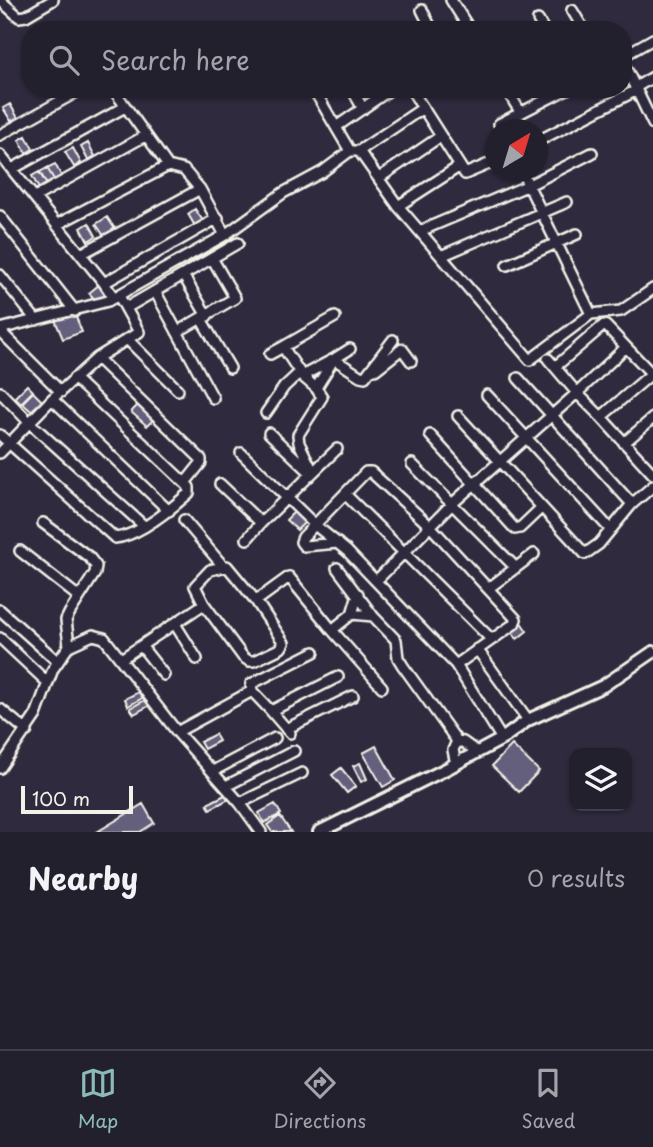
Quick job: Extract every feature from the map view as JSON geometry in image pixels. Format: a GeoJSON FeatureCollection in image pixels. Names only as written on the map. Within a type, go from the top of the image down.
{"type":"FeatureCollection","features":[{"type":"Feature","properties":{"kind":"street"},"geometry":{"type":"LineString","coordinates":[[0,0],[19,17],[26,16],[52,0]]}},
{"type":"Feature","properties":{"kind":"street"},"geometry":{"type":"LineString","coordinates":[[451,0],[464,21]]}},
{"type":"Feature","properties":{"kind":"street"},"geometry":{"type":"LineString","coordinates":[[422,10],[428,21]]}},
{"type":"Feature","properties":{"kind":"street"},"geometry":{"type":"LineString","coordinates":[[572,10],[579,21]]}},
{"type":"Feature","properties":{"kind":"street"},"geometry":{"type":"LineString","coordinates":[[632,51],[653,39]]}},
{"type":"Feature","properties":{"kind":"street"},"geometry":{"type":"LineString","coordinates":[[632,90],[653,77]]}},
{"type":"Feature","properties":{"kind":"street"},"geometry":{"type":"LineString","coordinates":[[632,80],[652,118]]}},
{"type":"Feature","properties":{"kind":"street"},"geometry":{"type":"LineString","coordinates":[[0,135],[66,98]]}},
{"type":"Feature","properties":{"kind":"street"},"geometry":{"type":"LineString","coordinates":[[119,98],[168,166],[184,170],[200,189],[225,235]]}},
{"type":"Feature","properties":{"kind":"street"},"geometry":{"type":"LineString","coordinates":[[319,98],[335,127],[379,178],[398,206],[530,360],[592,314],[621,311],[653,289]]}},
{"type":"Feature","properties":{"kind":"street"},"geometry":{"type":"LineString","coordinates":[[357,98],[363,109]]}},
{"type":"Feature","properties":{"kind":"street"},"geometry":{"type":"LineString","coordinates":[[335,127],[379,98]]}},
{"type":"Feature","properties":{"kind":"street"},"geometry":{"type":"LineString","coordinates":[[417,98],[465,174],[485,165]]}},
{"type":"Feature","properties":{"kind":"street"},"geometry":{"type":"LineString","coordinates":[[512,98],[521,113]]}},
{"type":"Feature","properties":{"kind":"street"},"geometry":{"type":"LineString","coordinates":[[508,119],[550,98]]}},
{"type":"Feature","properties":{"kind":"street"},"geometry":{"type":"LineString","coordinates":[[548,135],[617,98]]}},
{"type":"Feature","properties":{"kind":"street"},"geometry":{"type":"LineString","coordinates":[[12,169],[125,107]]}},
{"type":"Feature","properties":{"kind":"street"},"geometry":{"type":"LineString","coordinates":[[61,391],[0,330],[75,311],[116,297],[225,235],[283,193],[322,172],[423,108]]}},
{"type":"Feature","properties":{"kind":"street"},"geometry":{"type":"LineString","coordinates":[[35,197],[145,136]]}},
{"type":"Feature","properties":{"kind":"street"},"geometry":{"type":"LineString","coordinates":[[379,178],[441,136]]}},
{"type":"Feature","properties":{"kind":"street"},"geometry":{"type":"LineString","coordinates":[[420,231],[528,185],[592,153]]}},
{"type":"Feature","properties":{"kind":"street"},"geometry":{"type":"LineString","coordinates":[[0,155],[126,308],[139,332],[97,358],[74,378],[0,453]]}},
{"type":"Feature","properties":{"kind":"street"},"geometry":{"type":"LineString","coordinates":[[58,224],[168,166]]}},
{"type":"Feature","properties":{"kind":"street"},"geometry":{"type":"LineString","coordinates":[[398,206],[460,166]]}},
{"type":"Feature","properties":{"kind":"street"},"geometry":{"type":"LineString","coordinates":[[527,182],[592,314]]}},
{"type":"Feature","properties":{"kind":"street"},"geometry":{"type":"LineString","coordinates":[[81,254],[200,189]]}},
{"type":"Feature","properties":{"kind":"street"},"geometry":{"type":"LineString","coordinates":[[441,256],[567,202]]}},
{"type":"Feature","properties":{"kind":"street"},"geometry":{"type":"LineString","coordinates":[[0,216],[75,311]]}},
{"type":"Feature","properties":{"kind":"street"},"geometry":{"type":"LineString","coordinates":[[104,283],[218,218]]}},
{"type":"Feature","properties":{"kind":"street"},"geometry":{"type":"LineString","coordinates":[[507,265],[577,234]]}},
{"type":"Feature","properties":{"kind":"street"},"geometry":{"type":"LineString","coordinates":[[126,308],[238,243]]}},
{"type":"Feature","properties":{"kind":"street"},"geometry":{"type":"LineString","coordinates":[[177,332],[235,298],[212,258]]}},
{"type":"Feature","properties":{"kind":"street"},"geometry":{"type":"LineString","coordinates":[[0,275],[36,320]]}},
{"type":"Feature","properties":{"kind":"street"},"geometry":{"type":"LineString","coordinates":[[183,275],[230,368]]}},
{"type":"Feature","properties":{"kind":"street"},"geometry":{"type":"LineString","coordinates":[[155,291],[213,398]]}},
{"type":"Feature","properties":{"kind":"street"},"geometry":{"type":"LineString","coordinates":[[270,354],[335,317]]}},
{"type":"Feature","properties":{"kind":"street"},"geometry":{"type":"LineString","coordinates":[[555,367],[604,325],[651,374],[601,417]]}},
{"type":"Feature","properties":{"kind":"street"},"geometry":{"type":"LineString","coordinates":[[127,340],[178,390]]}},
{"type":"Feature","properties":{"kind":"street"},"geometry":{"type":"LineString","coordinates":[[365,377],[393,340]]}},
{"type":"Feature","properties":{"kind":"street"},"geometry":{"type":"LineString","coordinates":[[283,347],[301,374],[316,388],[321,400],[298,435],[312,472]]}},
{"type":"Feature","properties":{"kind":"street"},"geometry":{"type":"LineString","coordinates":[[376,581],[453,503],[552,417],[626,347]]}},
{"type":"Feature","properties":{"kind":"street"},"geometry":{"type":"LineString","coordinates":[[266,414],[284,387],[301,374],[350,349]]}},
{"type":"Feature","properties":{"kind":"street"},"geometry":{"type":"LineString","coordinates":[[365,377],[402,349],[411,360]]}},
{"type":"Feature","properties":{"kind":"street"},"geometry":{"type":"LineString","coordinates":[[97,358],[201,459],[201,463],[185,483]]}},
{"type":"Feature","properties":{"kind":"street"},"geometry":{"type":"LineString","coordinates":[[334,359],[365,377]]}},
{"type":"Feature","properties":{"kind":"street"},"geometry":{"type":"LineString","coordinates":[[316,388],[334,359]]}},
{"type":"Feature","properties":{"kind":"street"},"geometry":{"type":"LineString","coordinates":[[548,359],[653,474]]}},
{"type":"Feature","properties":{"kind":"street"},"geometry":{"type":"LineString","coordinates":[[0,435],[114,538],[120,538],[169,511],[191,490],[74,378]]}},
{"type":"Feature","properties":{"kind":"street"},"geometry":{"type":"LineString","coordinates":[[518,378],[632,504]]}},
{"type":"Feature","properties":{"kind":"street"},"geometry":{"type":"LineString","coordinates":[[0,391],[30,423],[144,526]]}},
{"type":"Feature","properties":{"kind":"street"},"geometry":{"type":"LineString","coordinates":[[487,395],[610,529]]}},
{"type":"Feature","properties":{"kind":"street"},"geometry":{"type":"LineString","coordinates":[[52,399],[169,511]]}},
{"type":"Feature","properties":{"kind":"street"},"geometry":{"type":"LineString","coordinates":[[458,416],[585,554],[599,544],[632,504],[653,486]]}},
{"type":"Feature","properties":{"kind":"street"},"geometry":{"type":"LineString","coordinates":[[624,443],[653,418]]}},
{"type":"Feature","properties":{"kind":"street"},"geometry":{"type":"LineString","coordinates":[[270,433],[312,472]]}},
{"type":"Feature","properties":{"kind":"street"},"geometry":{"type":"LineString","coordinates":[[430,435],[473,487],[517,530],[541,508]]}},
{"type":"Feature","properties":{"kind":"street"},"geometry":{"type":"LineString","coordinates":[[247,538],[337,449]]}},
{"type":"Feature","properties":{"kind":"street"},"geometry":{"type":"LineString","coordinates":[[302,450],[326,459]]}},
{"type":"Feature","properties":{"kind":"street"},"geometry":{"type":"LineString","coordinates":[[241,453],[285,498],[338,543],[456,666],[502,739]]}},
{"type":"Feature","properties":{"kind":"street"},"geometry":{"type":"LineString","coordinates":[[412,464],[516,568]]}},
{"type":"Feature","properties":{"kind":"street"},"geometry":{"type":"LineString","coordinates":[[338,543],[304,546],[301,540],[366,472],[371,472],[431,527],[516,619],[514,624],[456,666]]}},
{"type":"Feature","properties":{"kind":"street"},"geometry":{"type":"LineString","coordinates":[[220,484],[261,523]]}},
{"type":"Feature","properties":{"kind":"street"},"geometry":{"type":"LineString","coordinates":[[345,494],[491,639]]}},
{"type":"Feature","properties":{"kind":"street"},"geometry":{"type":"LineString","coordinates":[[184,520],[223,566]]}},
{"type":"Feature","properties":{"kind":"street"},"geometry":{"type":"LineString","coordinates":[[43,523],[89,557],[96,566],[95,573],[66,620],[69,646]]}},
{"type":"Feature","properties":{"kind":"street"},"geometry":{"type":"LineString","coordinates":[[20,551],[79,597]]}},
{"type":"Feature","properties":{"kind":"street"},"geometry":{"type":"LineString","coordinates":[[489,588],[534,554]]}},
{"type":"Feature","properties":{"kind":"street"},"geometry":{"type":"LineString","coordinates":[[223,566],[231,568],[256,601],[284,643],[281,648],[249,662],[204,604],[196,592],[196,582],[210,570],[223,566]]}},
{"type":"Feature","properties":{"kind":"street"},"geometry":{"type":"LineString","coordinates":[[337,568],[373,616],[397,640],[398,658],[457,741]]}},
{"type":"Feature","properties":{"kind":"street"},"geometry":{"type":"LineString","coordinates":[[256,601],[289,577],[382,687]]}},
{"type":"Feature","properties":{"kind":"street"},"geometry":{"type":"LineString","coordinates":[[332,630],[352,614],[358,594]]}},
{"type":"Feature","properties":{"kind":"street"},"geometry":{"type":"LineString","coordinates":[[121,659],[204,604]]}},
{"type":"Feature","properties":{"kind":"street"},"geometry":{"type":"LineString","coordinates":[[0,610],[58,662]]}},
{"type":"Feature","properties":{"kind":"street"},"geometry":{"type":"LineString","coordinates":[[352,614],[373,616]]}},
{"type":"Feature","properties":{"kind":"street"},"geometry":{"type":"LineString","coordinates":[[175,624],[197,659]]}},
{"type":"Feature","properties":{"kind":"street"},"geometry":{"type":"LineString","coordinates":[[0,768],[27,731],[42,701],[47,682],[69,646],[99,635],[121,659],[177,732],[240,803],[261,832]]}},
{"type":"Feature","properties":{"kind":"street"},"geometry":{"type":"LineString","coordinates":[[0,638],[47,682]]}},
{"type":"Feature","properties":{"kind":"street"},"geometry":{"type":"LineString","coordinates":[[142,647],[164,675]]}},
{"type":"Feature","properties":{"kind":"street"},"geometry":{"type":"LineString","coordinates":[[477,649],[528,720]]}},
{"type":"Feature","properties":{"kind":"street"},"geometry":{"type":"LineString","coordinates":[[314,652],[251,684],[252,691],[288,731],[353,695]]}},
{"type":"Feature","properties":{"kind":"street"},"geometry":{"type":"LineString","coordinates":[[319,832],[456,764],[502,739],[528,720],[603,686],[653,652]]}},
{"type":"Feature","properties":{"kind":"street"},"geometry":{"type":"LineString","coordinates":[[271,711],[338,677]]}},
{"type":"Feature","properties":{"kind":"street"},"geometry":{"type":"LineString","coordinates":[[177,732],[252,691]]}},
{"type":"Feature","properties":{"kind":"street"},"geometry":{"type":"LineString","coordinates":[[0,709],[27,731]]}},
{"type":"Feature","properties":{"kind":"street"},"geometry":{"type":"LineString","coordinates":[[213,771],[275,738]]}},
{"type":"Feature","properties":{"kind":"street"},"geometry":{"type":"LineString","coordinates":[[457,741],[463,741],[477,752]]}},
{"type":"Feature","properties":{"kind":"street"},"geometry":{"type":"LineString","coordinates":[[456,764],[453,750],[457,741]]}},
{"type":"Feature","properties":{"kind":"street"},"geometry":{"type":"LineString","coordinates":[[226,786],[294,751]]}},
{"type":"Feature","properties":{"kind":"street"},"geometry":{"type":"LineString","coordinates":[[240,803],[302,773]]}},
{"type":"Feature","properties":{"kind":"building"},"geometry":{"type":"Polygon","coordinates":[[[10,104],[18,118],[11,121],[3,108],[10,104]]]}},
{"type":"Feature","properties":{"kind":"building"},"geometry":{"type":"Polygon","coordinates":[[[26,136],[33,149],[26,153],[19,140],[26,136]]]}},
{"type":"Feature","properties":{"kind":"building"},"geometry":{"type":"Polygon","coordinates":[[[88,143],[95,156],[88,160],[81,147],[88,143]]]}},
{"type":"Feature","properties":{"kind":"building"},"geometry":{"type":"Polygon","coordinates":[[[73,148],[81,163],[74,167],[65,152],[73,148]]]}},
{"type":"Feature","properties":{"kind":"building"},"geometry":{"type":"Polygon","coordinates":[[[55,164],[62,177],[55,181],[47,168],[55,164]]]}},
{"type":"Feature","properties":{"kind":"building"},"geometry":{"type":"Polygon","coordinates":[[[47,168],[55,181],[47,185],[40,172],[47,168]]]}},
{"type":"Feature","properties":{"kind":"building"},"geometry":{"type":"Polygon","coordinates":[[[39,172],[47,185],[39,189],[32,176],[39,172]]]}},
{"type":"Feature","properties":{"kind":"building"},"geometry":{"type":"Polygon","coordinates":[[[195,209],[203,221],[195,226],[188,214],[195,209]]]}},
{"type":"Feature","properties":{"kind":"building"},"geometry":{"type":"Polygon","coordinates":[[[107,217],[115,229],[104,236],[96,224],[107,217]]]}},
{"type":"Feature","properties":{"kind":"building"},"geometry":{"type":"Polygon","coordinates":[[[89,223],[96,236],[88,241],[81,228],[89,223]]]}},
{"type":"Feature","properties":{"kind":"building"},"geometry":{"type":"Polygon","coordinates":[[[100,284],[108,293],[97,302],[89,293],[100,284]]]}},
{"type":"Feature","properties":{"kind":"building"},"geometry":{"type":"Polygon","coordinates":[[[74,312],[82,332],[63,339],[55,320],[74,312]]]}},
{"type":"Feature","properties":{"kind":"building"},"geometry":{"type":"Polygon","coordinates":[[[27,385],[33,391],[21,403],[15,397],[27,385]]]}},
{"type":"Feature","properties":{"kind":"building"},"geometry":{"type":"Polygon","coordinates":[[[33,392],[42,401],[31,411],[22,403],[33,392]]]}},
{"type":"Feature","properties":{"kind":"building"},"geometry":{"type":"Polygon","coordinates":[[[138,405],[153,420],[147,426],[131,412],[138,405]]]}},
{"type":"Feature","properties":{"kind":"building"},"geometry":{"type":"Polygon","coordinates":[[[294,512],[305,522],[297,530],[286,520],[294,512]]]}},
{"type":"Feature","properties":{"kind":"building"},"geometry":{"type":"Polygon","coordinates":[[[520,621],[527,631],[517,639],[509,629],[520,621]]]}},
{"type":"Feature","properties":{"kind":"building"},"geometry":{"type":"Polygon","coordinates":[[[142,690],[146,696],[128,706],[125,699],[142,690]]]}},
{"type":"Feature","properties":{"kind":"building"},"geometry":{"type":"Polygon","coordinates":[[[149,698],[152,704],[134,714],[130,708],[149,698]]]}},
{"type":"Feature","properties":{"kind":"building"},"geometry":{"type":"Polygon","coordinates":[[[215,734],[219,741],[204,749],[200,742],[215,734]]]}},
{"type":"Feature","properties":{"kind":"building"},"geometry":{"type":"Polygon","coordinates":[[[512,745],[539,771],[519,792],[492,766],[512,745]]]}},
{"type":"Feature","properties":{"kind":"building"},"geometry":{"type":"Polygon","coordinates":[[[376,746],[395,780],[383,787],[363,753],[376,746]]]}},
{"type":"Feature","properties":{"kind":"building"},"geometry":{"type":"Polygon","coordinates":[[[360,763],[367,779],[361,782],[353,766],[360,763]]]}},
{"type":"Feature","properties":{"kind":"building"},"geometry":{"type":"Polygon","coordinates":[[[341,768],[356,786],[347,793],[332,775],[341,768]]]}},
{"type":"Feature","properties":{"kind":"building"},"geometry":{"type":"Polygon","coordinates":[[[229,793],[231,798],[210,809],[207,804],[229,793]]]}},
{"type":"Feature","properties":{"kind":"building"},"geometry":{"type":"Polygon","coordinates":[[[143,804],[154,823],[140,832],[97,832],[143,804]]]}},
{"type":"Feature","properties":{"kind":"building"},"geometry":{"type":"Polygon","coordinates":[[[275,804],[281,814],[264,823],[259,813],[275,804]]]}},
{"type":"Feature","properties":{"kind":"building"},"geometry":{"type":"Polygon","coordinates":[[[280,816],[291,832],[272,832],[267,825],[280,816]]]}}]}
